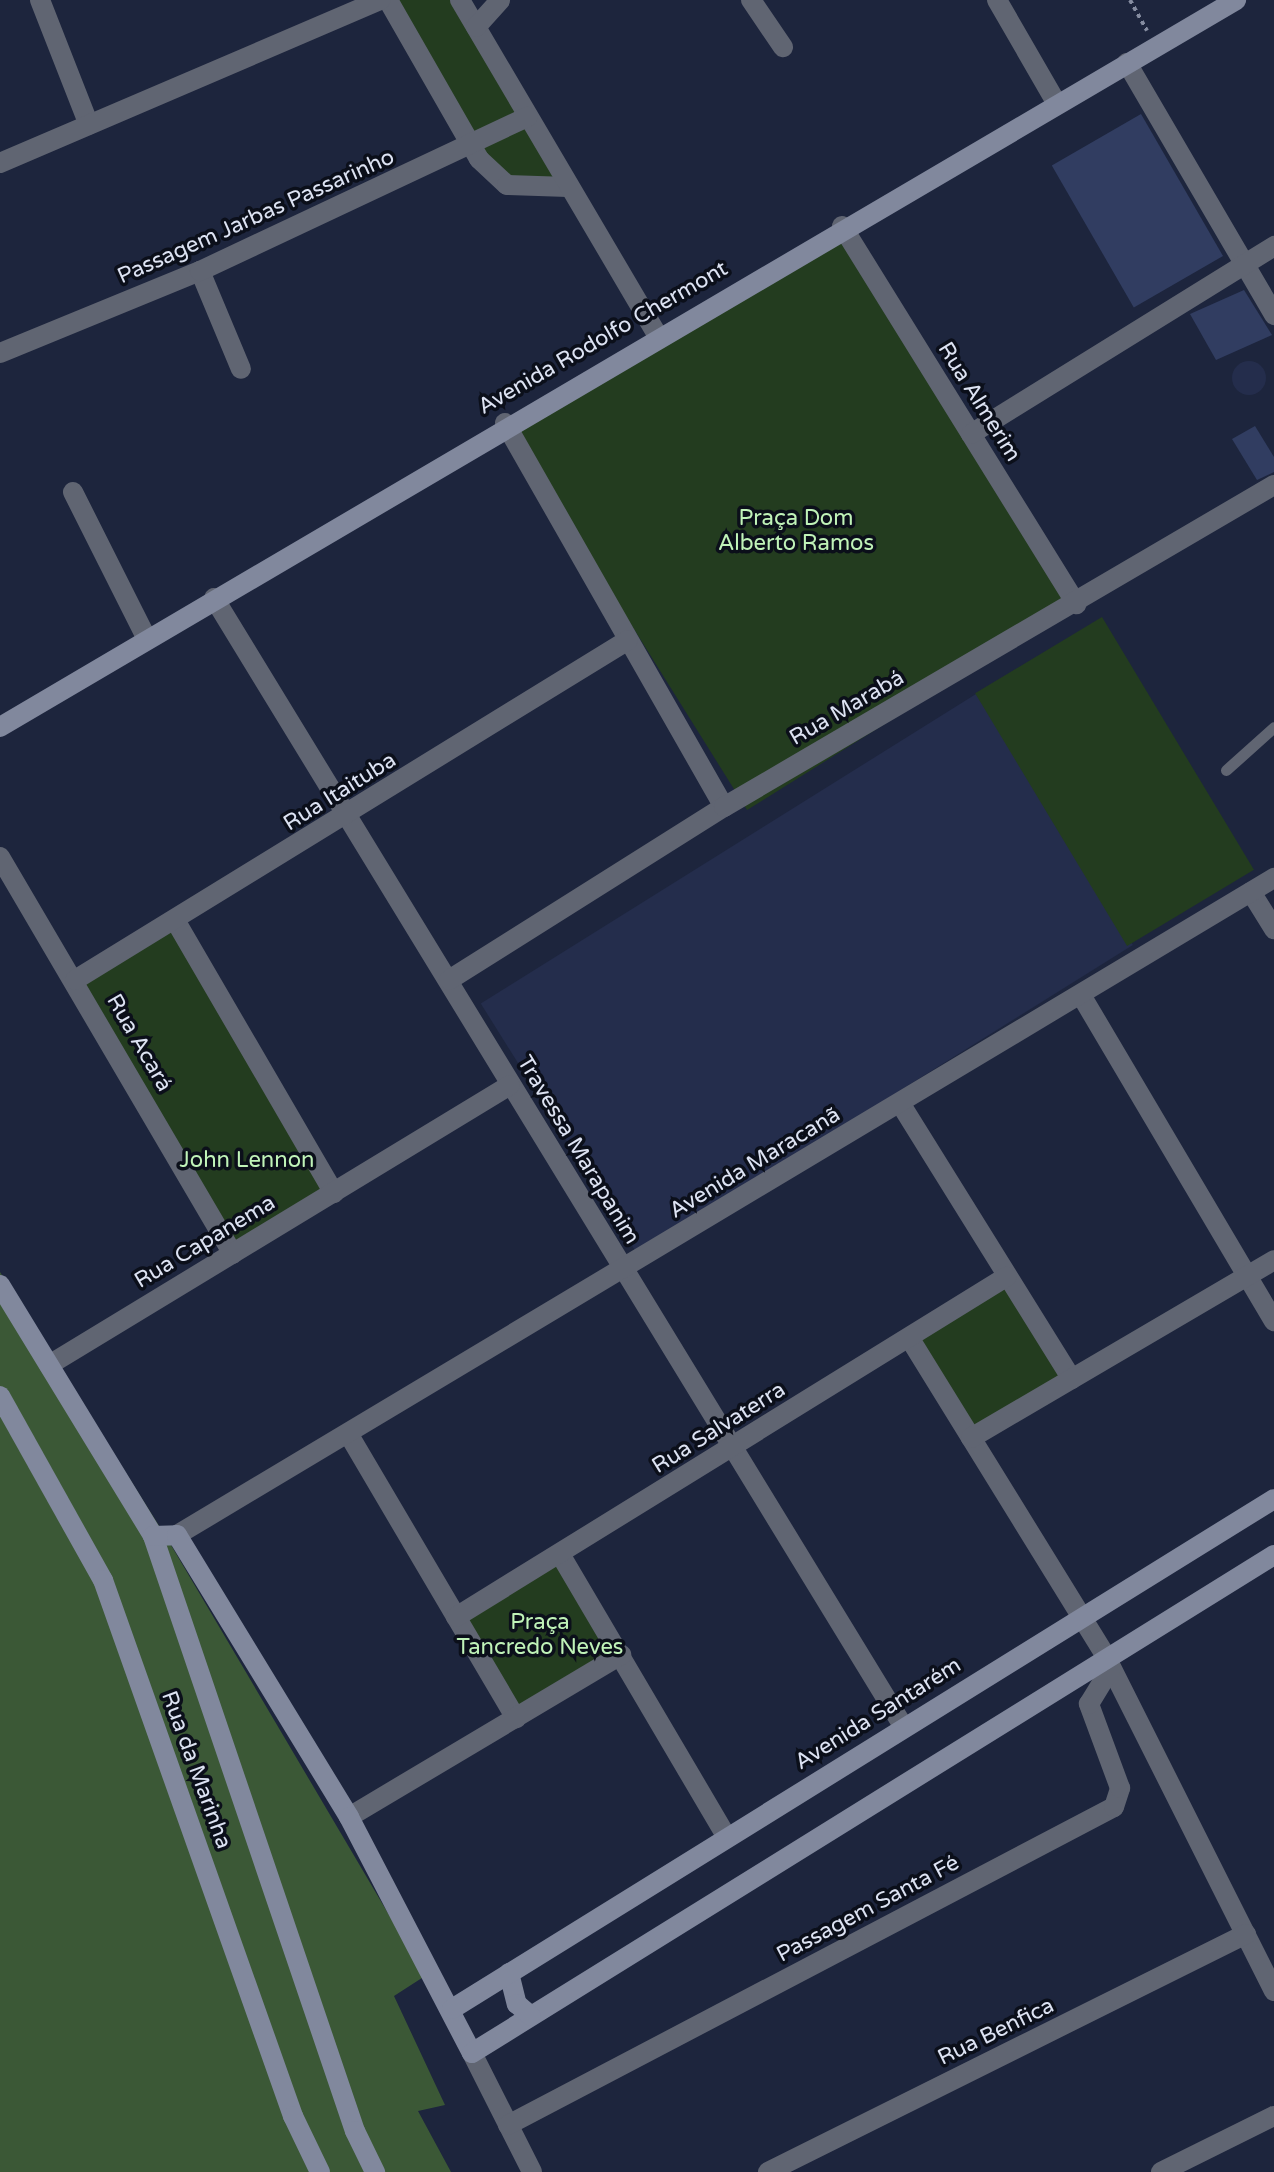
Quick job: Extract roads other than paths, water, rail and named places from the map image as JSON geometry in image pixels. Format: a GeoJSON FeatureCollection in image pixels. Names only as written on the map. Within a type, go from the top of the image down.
{"type":"FeatureCollection","features":[{"type":"Feature","properties":{"kind":"main road","name":"Avenida Rodolfo Chermont"},"geometry":{"type":"LineString","coordinates":[[0,727],[505,423],[1236,0]]}},
{"type":"Feature","properties":{"kind":"main road","name":"Rua da Marinha"},"geometry":{"type":"LineString","coordinates":[[0,1285],[153,1536],[355,2131],[375,2172]]}},
{"type":"Feature","properties":{"kind":"main road","name":"Rua da Marinha"},"geometry":{"type":"LineString","coordinates":[[0,1396],[103,1580],[320,2172]]}},
{"type":"Feature","properties":{"kind":"main road","name":"Avenida Santarém"},"geometry":{"type":"LineString","coordinates":[[452,2009],[903,1726],[1274,1499]]}},
{"type":"Feature","properties":{"kind":"main road"},"geometry":{"type":"LineString","coordinates":[[153,1536],[177,1535],[349,1817],[452,2009],[472,2053],[1108,1662],[1274,1555]]}},
{"type":"Feature","properties":{"kind":"main road"},"geometry":{"type":"LineString","coordinates":[[509,1973],[517,2004],[531,2016]]}},
{"type":"Feature","properties":{"kind":"street"},"geometry":{"type":"LineString","coordinates":[[40,0],[89,125]]}},
{"type":"Feature","properties":{"kind":"street"},"geometry":{"type":"LineString","coordinates":[[0,163],[381,0]]}},
{"type":"Feature","properties":{"kind":"street"},"geometry":{"type":"LineString","coordinates":[[388,0],[472,147],[507,185],[568,187]]}},
{"type":"Feature","properties":{"kind":"street"},"geometry":{"type":"LineString","coordinates":[[460,0],[657,334]]}},
{"type":"Feature","properties":{"kind":"street"},"geometry":{"type":"LineString","coordinates":[[476,27],[500,0]]}},
{"type":"Feature","properties":{"kind":"street"},"geometry":{"type":"LineString","coordinates":[[751,0],[783,47]]}},
{"type":"Feature","properties":{"kind":"street"},"geometry":{"type":"LineString","coordinates":[[997,0],[1056,102]]}},
{"type":"Feature","properties":{"kind":"street"},"geometry":{"type":"LineString","coordinates":[[1127,63],[1274,315]]}},
{"type":"Feature","properties":{"kind":"street","name":"Passagem Jarbas Passarinho"},"geometry":{"type":"LineString","coordinates":[[0,353],[200,271],[472,147],[528,117]]}},
{"type":"Feature","properties":{"kind":"street","name":"Rua Almerim"},"geometry":{"type":"LineString","coordinates":[[842,226],[1076,604]]}},
{"type":"Feature","properties":{"kind":"street"},"geometry":{"type":"LineString","coordinates":[[971,434],[1274,246]]}},
{"type":"Feature","properties":{"kind":"street"},"geometry":{"type":"LineString","coordinates":[[200,271],[241,369]]}},
{"type":"Feature","properties":{"kind":"street"},"geometry":{"type":"LineString","coordinates":[[505,423],[724,807]]}},
{"type":"Feature","properties":{"kind":"street","name":"Rua Marabá"},"geometry":{"type":"LineString","coordinates":[[449,980],[724,807],[1076,604],[1274,485]]}},
{"type":"Feature","properties":{"kind":"street"},"geometry":{"type":"LineString","coordinates":[[73,492],[147,639]]}},
{"type":"Feature","properties":{"kind":"street","name":"Travessa Marapanim"},"geometry":{"type":"LineString","coordinates":[[214,598],[350,815],[510,1085],[903,1726]]}},
{"type":"Feature","properties":{"kind":"street","name":"Rua Itaituba"},"geometry":{"type":"LineString","coordinates":[[75,980],[350,815],[628,640]]}},
{"type":"Feature","properties":{"kind":"street","name":"Rua Acará"},"geometry":{"type":"LineString","coordinates":[[0,857],[75,980],[233,1254]]}},
{"type":"Feature","properties":{"kind":"street","name":"Avenida Maracanã"},"geometry":{"type":"LineString","coordinates":[[177,1535],[624,1271],[1274,878]]}},
{"type":"Feature","properties":{"kind":"street"},"geometry":{"type":"LineString","coordinates":[[1251,892],[1274,929]]}},
{"type":"Feature","properties":{"kind":"street"},"geometry":{"type":"LineString","coordinates":[[175,920],[334,1193]]}},
{"type":"Feature","properties":{"kind":"street"},"geometry":{"type":"LineString","coordinates":[[1081,995],[1274,1321]]}},
{"type":"Feature","properties":{"kind":"street","name":"Rua Capanema"},"geometry":{"type":"LineString","coordinates":[[49,1365],[510,1085]]}},
{"type":"Feature","properties":{"kind":"street"},"geometry":{"type":"LineString","coordinates":[[900,1103],[1072,1379]]}},
{"type":"Feature","properties":{"kind":"street"},"geometry":{"type":"LineString","coordinates":[[971,1438],[1274,1260]]}},
{"type":"Feature","properties":{"kind":"street","name":"Rua Salvaterra"},"geometry":{"type":"LineString","coordinates":[[456,1617],[1006,1277]]}},
{"type":"Feature","properties":{"kind":"street"},"geometry":{"type":"LineString","coordinates":[[910,1339],[1108,1662],[1274,1991]]}},
{"type":"Feature","properties":{"kind":"street"},"geometry":{"type":"LineString","coordinates":[[349,1435],[516,1719]]}},
{"type":"Feature","properties":{"kind":"street"},"geometry":{"type":"LineString","coordinates":[[560,1554],[727,1837]]}},
{"type":"Feature","properties":{"kind":"street"},"geometry":{"type":"LineString","coordinates":[[349,1817],[621,1655]]}},
{"type":"Feature","properties":{"kind":"street","name":"Passagem Santa Fé"},"geometry":{"type":"LineString","coordinates":[[508,2125],[1114,1807],[1120,1788],[1089,1704],[1108,1662]]}},
{"type":"Feature","properties":{"kind":"street","name":"Rua Benfica"},"geometry":{"type":"LineString","coordinates":[[768,2172],[1246,1934]]}},
{"type":"Feature","properties":{"kind":"street"},"geometry":{"type":"LineString","coordinates":[[472,2053],[532,2172]]}},
{"type":"Feature","properties":{"kind":"street"},"geometry":{"type":"LineString","coordinates":[[1161,2172],[1274,2116]]}},
{"type":"Feature","properties":{"kind":"lane"},"geometry":{"type":"LineString","coordinates":[[1226,770],[1274,727]]}},
{"type":"Feature","properties":{"kind":"park label","name":"Praça Dom Alberto Ramos"},"geometry":{"type":"Point","coordinates":[796,530]}},
{"type":"Feature","properties":{"kind":"park label","name":"John Lennon"},"geometry":{"type":"Point","coordinates":[247,1161]}},
{"type":"Feature","properties":{"kind":"park label","name":"Praça Tancredo Neves"},"geometry":{"type":"Point","coordinates":[540,1634]}}]}
